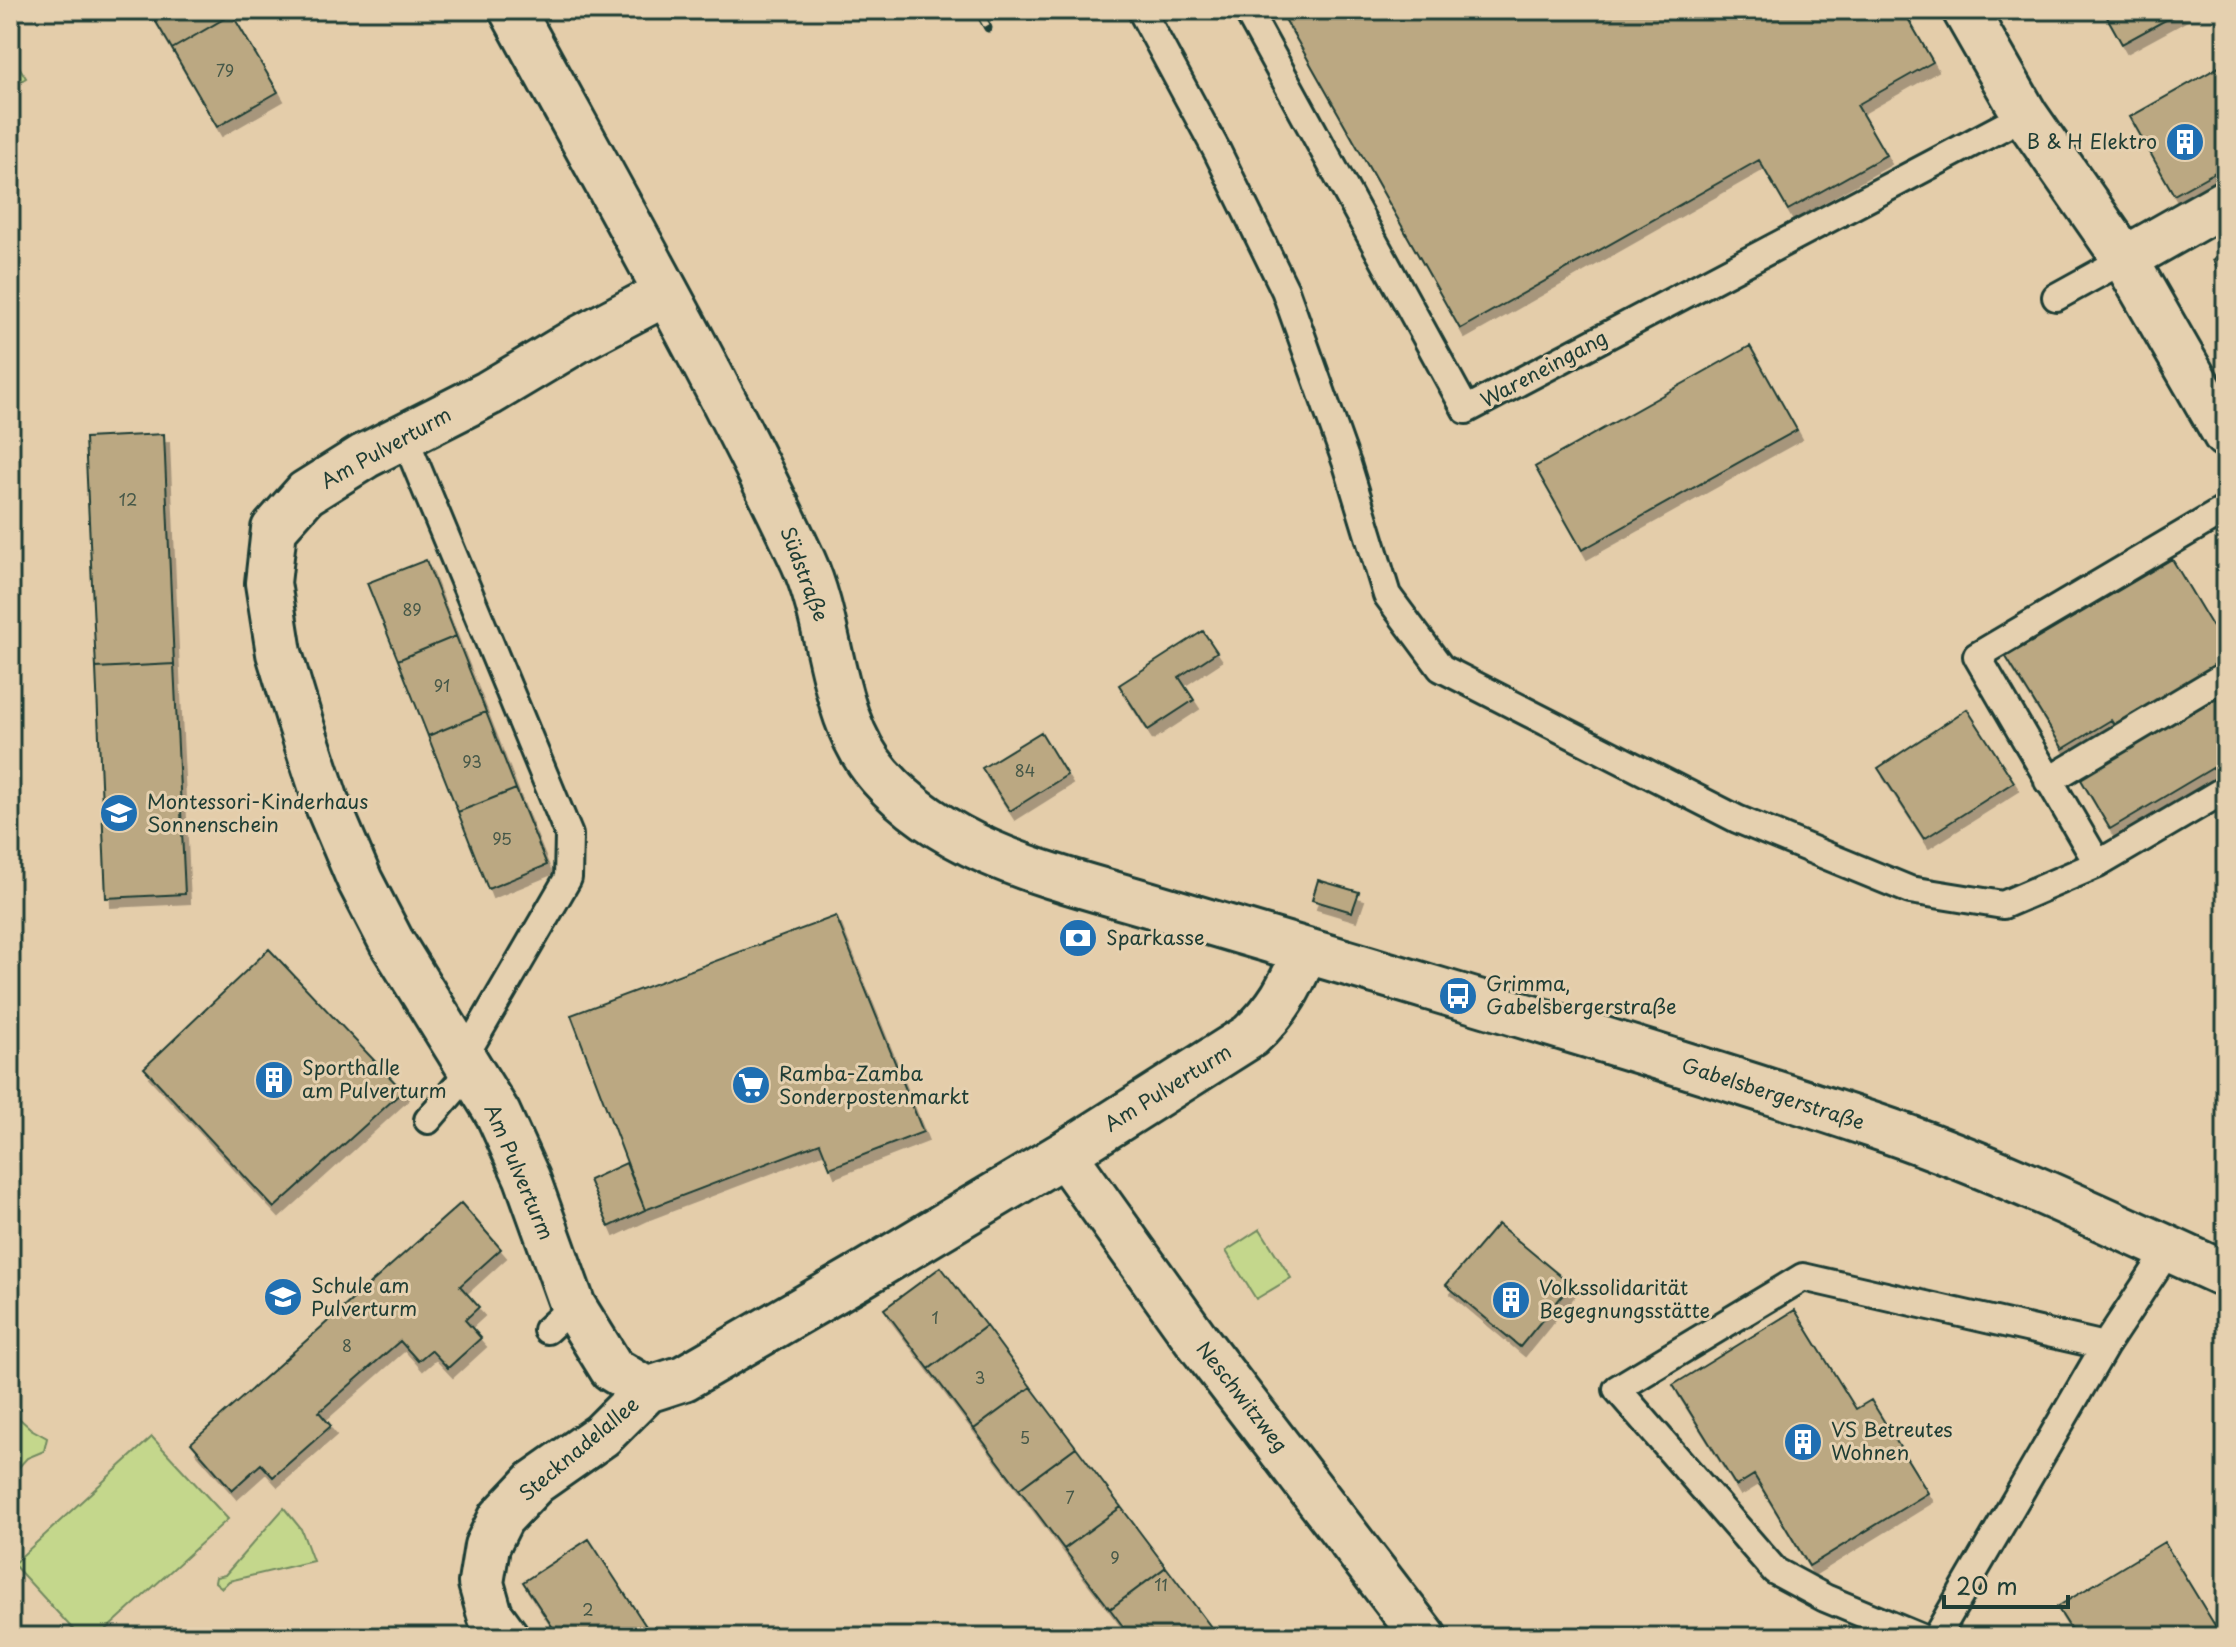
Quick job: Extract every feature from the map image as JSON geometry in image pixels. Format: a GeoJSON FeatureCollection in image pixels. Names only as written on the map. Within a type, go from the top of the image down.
{"type":"FeatureCollection","features":[{"type":"Feature","properties":{"kind":"street","name":"Südstraße"},"geometry":{"type":"LineString","coordinates":[[512,10],[666,293],[776,504],[820,604],[844,707],[857,740],[876,772],[932,822],[962,841],[998,856],[1306,951]]}},
{"type":"Feature","properties":{"kind":"street"},"geometry":{"type":"LineString","coordinates":[[1965,10],[2025,115],[2125,259],[2226,433]]}},
{"type":"Feature","properties":{"kind":"street"},"geometry":{"type":"LineString","coordinates":[[2125,259],[2226,202]]}},
{"type":"Feature","properties":{"kind":"street","name":"Am Pulverturm"},"geometry":{"type":"LineString","coordinates":[[666,293],[581,338],[489,393],[365,456],[306,493],[274,529],[268,583],[279,653],[326,801],[360,881],[391,941],[498,1114],[527,1178],[560,1318],[612,1369],[647,1390],[684,1378],[1064,1154],[1250,1036],[1273,1015],[1306,951]]}},
{"type":"Feature","properties":{"kind":"street","name":"Gabelsbergerstraße"},"geometry":{"type":"LineString","coordinates":[[1306,951],[1591,1036],[1882,1128],[2096,1215],[2226,1275]]}},
{"type":"Feature","properties":{"kind":"street","name":"Neschwitzweg"},"geometry":{"type":"LineString","coordinates":[[1064,1154],[1196,1339],[1424,1637]]}},
{"type":"Feature","properties":{"kind":"street","name":"Stecknadelallee"},"geometry":{"type":"LineString","coordinates":[[506,1637],[490,1615],[481,1583],[487,1546],[501,1518],[535,1482],[602,1435],[647,1390]]}},
{"type":"Feature","properties":{"kind":"lane"},"geometry":{"type":"LineString","coordinates":[[1141,10],[1217,151],[1285,290],[1347,464],[1387,595],[1441,668],[1737,819],[1910,890],[2003,905],[2098,864],[2226,789]]}},
{"type":"Feature","properties":{"kind":"lane","name":"Wareneingang"},"geometry":{"type":"LineString","coordinates":[[1247,10],[1466,410],[2025,115]]}},
{"type":"Feature","properties":{"kind":"lane"},"geometry":{"type":"LineString","coordinates":[[2056,297],[2125,259]]}},
{"type":"Feature","properties":{"kind":"lane"},"geometry":{"type":"LineString","coordinates":[[404,436],[569,835],[568,878],[467,1062],[458,1085],[428,1120]]}},
{"type":"Feature","properties":{"kind":"lane"},"geometry":{"type":"LineString","coordinates":[[2098,864],[1977,656],[2226,509]]}},
{"type":"Feature","properties":{"kind":"lane"},"geometry":{"type":"LineString","coordinates":[[2048,781],[2226,675]]}},
{"type":"Feature","properties":{"kind":"lane"},"geometry":{"type":"LineString","coordinates":[[1936,1637],[2105,1346],[2169,1249]]}},
{"type":"Feature","properties":{"kind":"lane"},"geometry":{"type":"LineString","coordinates":[[1919,1637],[1825,1598],[1775,1571],[1617,1389],[1803,1277],[2105,1346]]}},
{"type":"Feature","properties":{"kind":"green space"},"geometry":{"type":"Polygon","coordinates":[[[10,52],[26,78],[10,88],[10,52]]]}},
{"type":"Feature","properties":{"kind":"green space"},"geometry":{"type":"Polygon","coordinates":[[[1260,1229],[1291,1278],[1256,1299],[1226,1251],[1260,1229]]]}},
{"type":"Feature","properties":{"kind":"green space"},"geometry":{"type":"Polygon","coordinates":[[[10,1410],[31,1429],[47,1438],[44,1451],[27,1458],[10,1477],[10,1410]]]}},
{"type":"Feature","properties":{"kind":"green space"},"geometry":{"type":"Polygon","coordinates":[[[152,1437],[228,1519],[98,1637],[80,1637],[13,1564],[152,1437]]]}},
{"type":"Feature","properties":{"kind":"green space"},"geometry":{"type":"Polygon","coordinates":[[[284,1508],[301,1529],[313,1561],[229,1581],[222,1588],[215,1582],[216,1577],[225,1575],[284,1508]]]}},
{"type":"Feature","properties":{"kind":"building"},"geometry":{"type":"Polygon","coordinates":[[[149,10],[230,10],[232,14],[172,49],[149,10]]]}},
{"type":"Feature","properties":{"kind":"building"},"geometry":{"type":"Polygon","coordinates":[[[1280,10],[1903,10],[1933,62],[1857,105],[1886,155],[1788,210],[1759,160],[1460,329],[1280,10]]]}},
{"type":"Feature","properties":{"kind":"building"},"geometry":{"type":"Polygon","coordinates":[[[2103,10],[2184,10],[2122,44],[2103,10]]]}},
{"type":"Feature","properties":{"kind":"building"},"geometry":{"type":"Polygon","coordinates":[[[232,14],[278,92],[217,127],[172,49],[232,14]]]}},
{"type":"Feature","properties":{"kind":"building","name":"B & H Elektro"},"geometry":{"type":"Polygon","coordinates":[[[2226,63],[2226,166],[2174,195],[2130,117],[2226,63]]]}},
{"type":"Feature","properties":{"kind":"building"},"geometry":{"type":"Polygon","coordinates":[[[2226,253],[2226,284],[2213,260],[2226,253]]]}},
{"type":"Feature","properties":{"kind":"building"},"geometry":{"type":"Polygon","coordinates":[[[1750,346],[1797,430],[1582,550],[1535,467],[1750,346]]]}},
{"type":"Feature","properties":{"kind":"building"},"geometry":{"type":"Polygon","coordinates":[[[164,434],[174,664],[96,668],[85,438],[164,434]]]}},
{"type":"Feature","properties":{"kind":"building"},"geometry":{"type":"Polygon","coordinates":[[[2172,559],[2226,649],[2226,663],[2116,728],[2111,720],[2063,749],[2006,657],[2172,559]]]}},
{"type":"Feature","properties":{"kind":"building"},"geometry":{"type":"Polygon","coordinates":[[[426,560],[456,636],[398,660],[367,583],[426,560]]]}},
{"type":"Feature","properties":{"kind":"building"},"geometry":{"type":"Polygon","coordinates":[[[1203,631],[1217,652],[1179,677],[1194,700],[1148,730],[1119,685],[1203,631]]]}},
{"type":"Feature","properties":{"kind":"building"},"geometry":{"type":"Polygon","coordinates":[[[456,636],[486,712],[428,736],[398,660],[456,636]]]}},
{"type":"Feature","properties":{"kind":"building"},"geometry":{"type":"Polygon","coordinates":[[[174,664],[185,894],[106,898],[96,668],[174,664]]]}},
{"type":"Feature","properties":{"kind":"building"},"geometry":{"type":"Polygon","coordinates":[[[2216,698],[2226,715],[2226,760],[2110,829],[2080,778],[2216,698]]]}},
{"type":"Feature","properties":{"kind":"building"},"geometry":{"type":"Polygon","coordinates":[[[1967,709],[2014,782],[1924,839],[1878,768],[1967,709]]]}},
{"type":"Feature","properties":{"kind":"building"},"geometry":{"type":"Polygon","coordinates":[[[486,712],[516,789],[458,812],[428,736],[486,712]]]}},
{"type":"Feature","properties":{"kind":"building"},"geometry":{"type":"Polygon","coordinates":[[[1041,732],[1067,775],[1010,811],[982,768],[1041,732]]]}},
{"type":"Feature","properties":{"kind":"building"},"geometry":{"type":"Polygon","coordinates":[[[516,789],[547,865],[488,889],[458,812],[516,789]]]}},
{"type":"Feature","properties":{"kind":"building"},"geometry":{"type":"Polygon","coordinates":[[[1318,880],[1359,892],[1352,912],[1312,900],[1318,880]]]}},
{"type":"Feature","properties":{"kind":"building","name":"Ramba-Zamba Sonderpostenmarkt"},"geometry":{"type":"Polygon","coordinates":[[[836,916],[923,1132],[830,1168],[820,1143],[645,1210],[571,1015],[836,916]]]}},
{"type":"Feature","properties":{"kind":"building","name":"Sporthalle am Pulverturm"},"geometry":{"type":"Polygon","coordinates":[[[269,949],[403,1091],[274,1208],[144,1068],[269,949]]]}},
{"type":"Feature","properties":{"kind":"building"},"geometry":{"type":"Polygon","coordinates":[[[626,1163],[645,1210],[609,1227],[589,1180],[626,1163]]]}},
{"type":"Feature","properties":{"kind":"building"},"geometry":{"type":"Polygon","coordinates":[[[461,1203],[501,1249],[460,1286],[479,1307],[465,1320],[481,1338],[448,1368],[431,1350],[418,1361],[400,1341],[319,1412],[331,1426],[273,1477],[261,1464],[232,1490],[191,1443],[461,1203]]]}},
{"type":"Feature","properties":{"kind":"building","name":"Volkssolidarität Begegnungsstätte"},"geometry":{"type":"Polygon","coordinates":[[[1498,1224],[1571,1285],[1520,1347],[1446,1285],[1498,1224]]]}},
{"type":"Feature","properties":{"kind":"building"},"geometry":{"type":"Polygon","coordinates":[[[941,1267],[986,1326],[929,1369],[884,1309],[941,1267]]]}},
{"type":"Feature","properties":{"kind":"building","name":"VS Betreutes Wohnen"},"geometry":{"type":"Polygon","coordinates":[[[1795,1310],[1856,1409],[1871,1400],[1928,1493],[1809,1566],[1754,1475],[1736,1486],[1673,1385],[1795,1310]]]}},
{"type":"Feature","properties":{"kind":"building"},"geometry":{"type":"Polygon","coordinates":[[[986,1326],[1031,1387],[974,1429],[929,1369],[986,1326]]]}},
{"type":"Feature","properties":{"kind":"building"},"geometry":{"type":"Polygon","coordinates":[[[1031,1387],[1076,1447],[1019,1489],[974,1429],[1031,1387]]]}},
{"type":"Feature","properties":{"kind":"building"},"geometry":{"type":"Polygon","coordinates":[[[1076,1447],[1121,1507],[1064,1549],[1019,1489],[1076,1447]]]}},
{"type":"Feature","properties":{"kind":"building"},"geometry":{"type":"Polygon","coordinates":[[[1121,1507],[1166,1567],[1110,1609],[1064,1549],[1121,1507]]]}},
{"type":"Feature","properties":{"kind":"building"},"geometry":{"type":"Polygon","coordinates":[[[589,1539],[653,1637],[559,1637],[523,1582],[589,1539]]]}},
{"type":"Feature","properties":{"kind":"building"},"geometry":{"type":"Polygon","coordinates":[[[2164,1542],[2222,1637],[2076,1637],[2057,1607],[2164,1542]]]}},
{"type":"Feature","properties":{"kind":"building"},"geometry":{"type":"Polygon","coordinates":[[[1166,1567],[1211,1627],[1198,1637],[1131,1637],[1110,1609],[1166,1567]]]}},
{"type":"Feature","properties":{"kind":"railway"},"geometry":{"type":"LineString","coordinates":[[978,10],[988,28]]}},
{"type":"Feature","properties":{"kind":"place","name":"B & H Elektro"},"geometry":{"type":"Point","coordinates":[2185,142]}},
{"type":"Feature","properties":{"kind":"place","name":"Montessori-Kinderhaus Sonnenschein"},"geometry":{"type":"Point","coordinates":[119,813]}},
{"type":"Feature","properties":{"kind":"place","name":"Sparkasse"},"geometry":{"type":"Point","coordinates":[1078,938]}},
{"type":"Feature","properties":{"kind":"place","name":"Grimma, Gabelsbergerstraße"},"geometry":{"type":"Point","coordinates":[1458,996]}},
{"type":"Feature","properties":{"kind":"place","name":"Sporthalle am Pulverturm"},"geometry":{"type":"Point","coordinates":[274,1080]}},
{"type":"Feature","properties":{"kind":"place","name":"Ramba-Zamba Sonderpostenmarkt"},"geometry":{"type":"Point","coordinates":[751,1085]}},
{"type":"Feature","properties":{"kind":"place","name":"Schule am Pulverturm"},"geometry":{"type":"Point","coordinates":[283,1297]}},
{"type":"Feature","properties":{"kind":"place","name":"Volkssolidarität Begegnungsstätte"},"geometry":{"type":"Point","coordinates":[1511,1300]}},
{"type":"Feature","properties":{"kind":"place","name":"VS Betreutes Wohnen"},"geometry":{"type":"Point","coordinates":[1803,1442]}}]}
